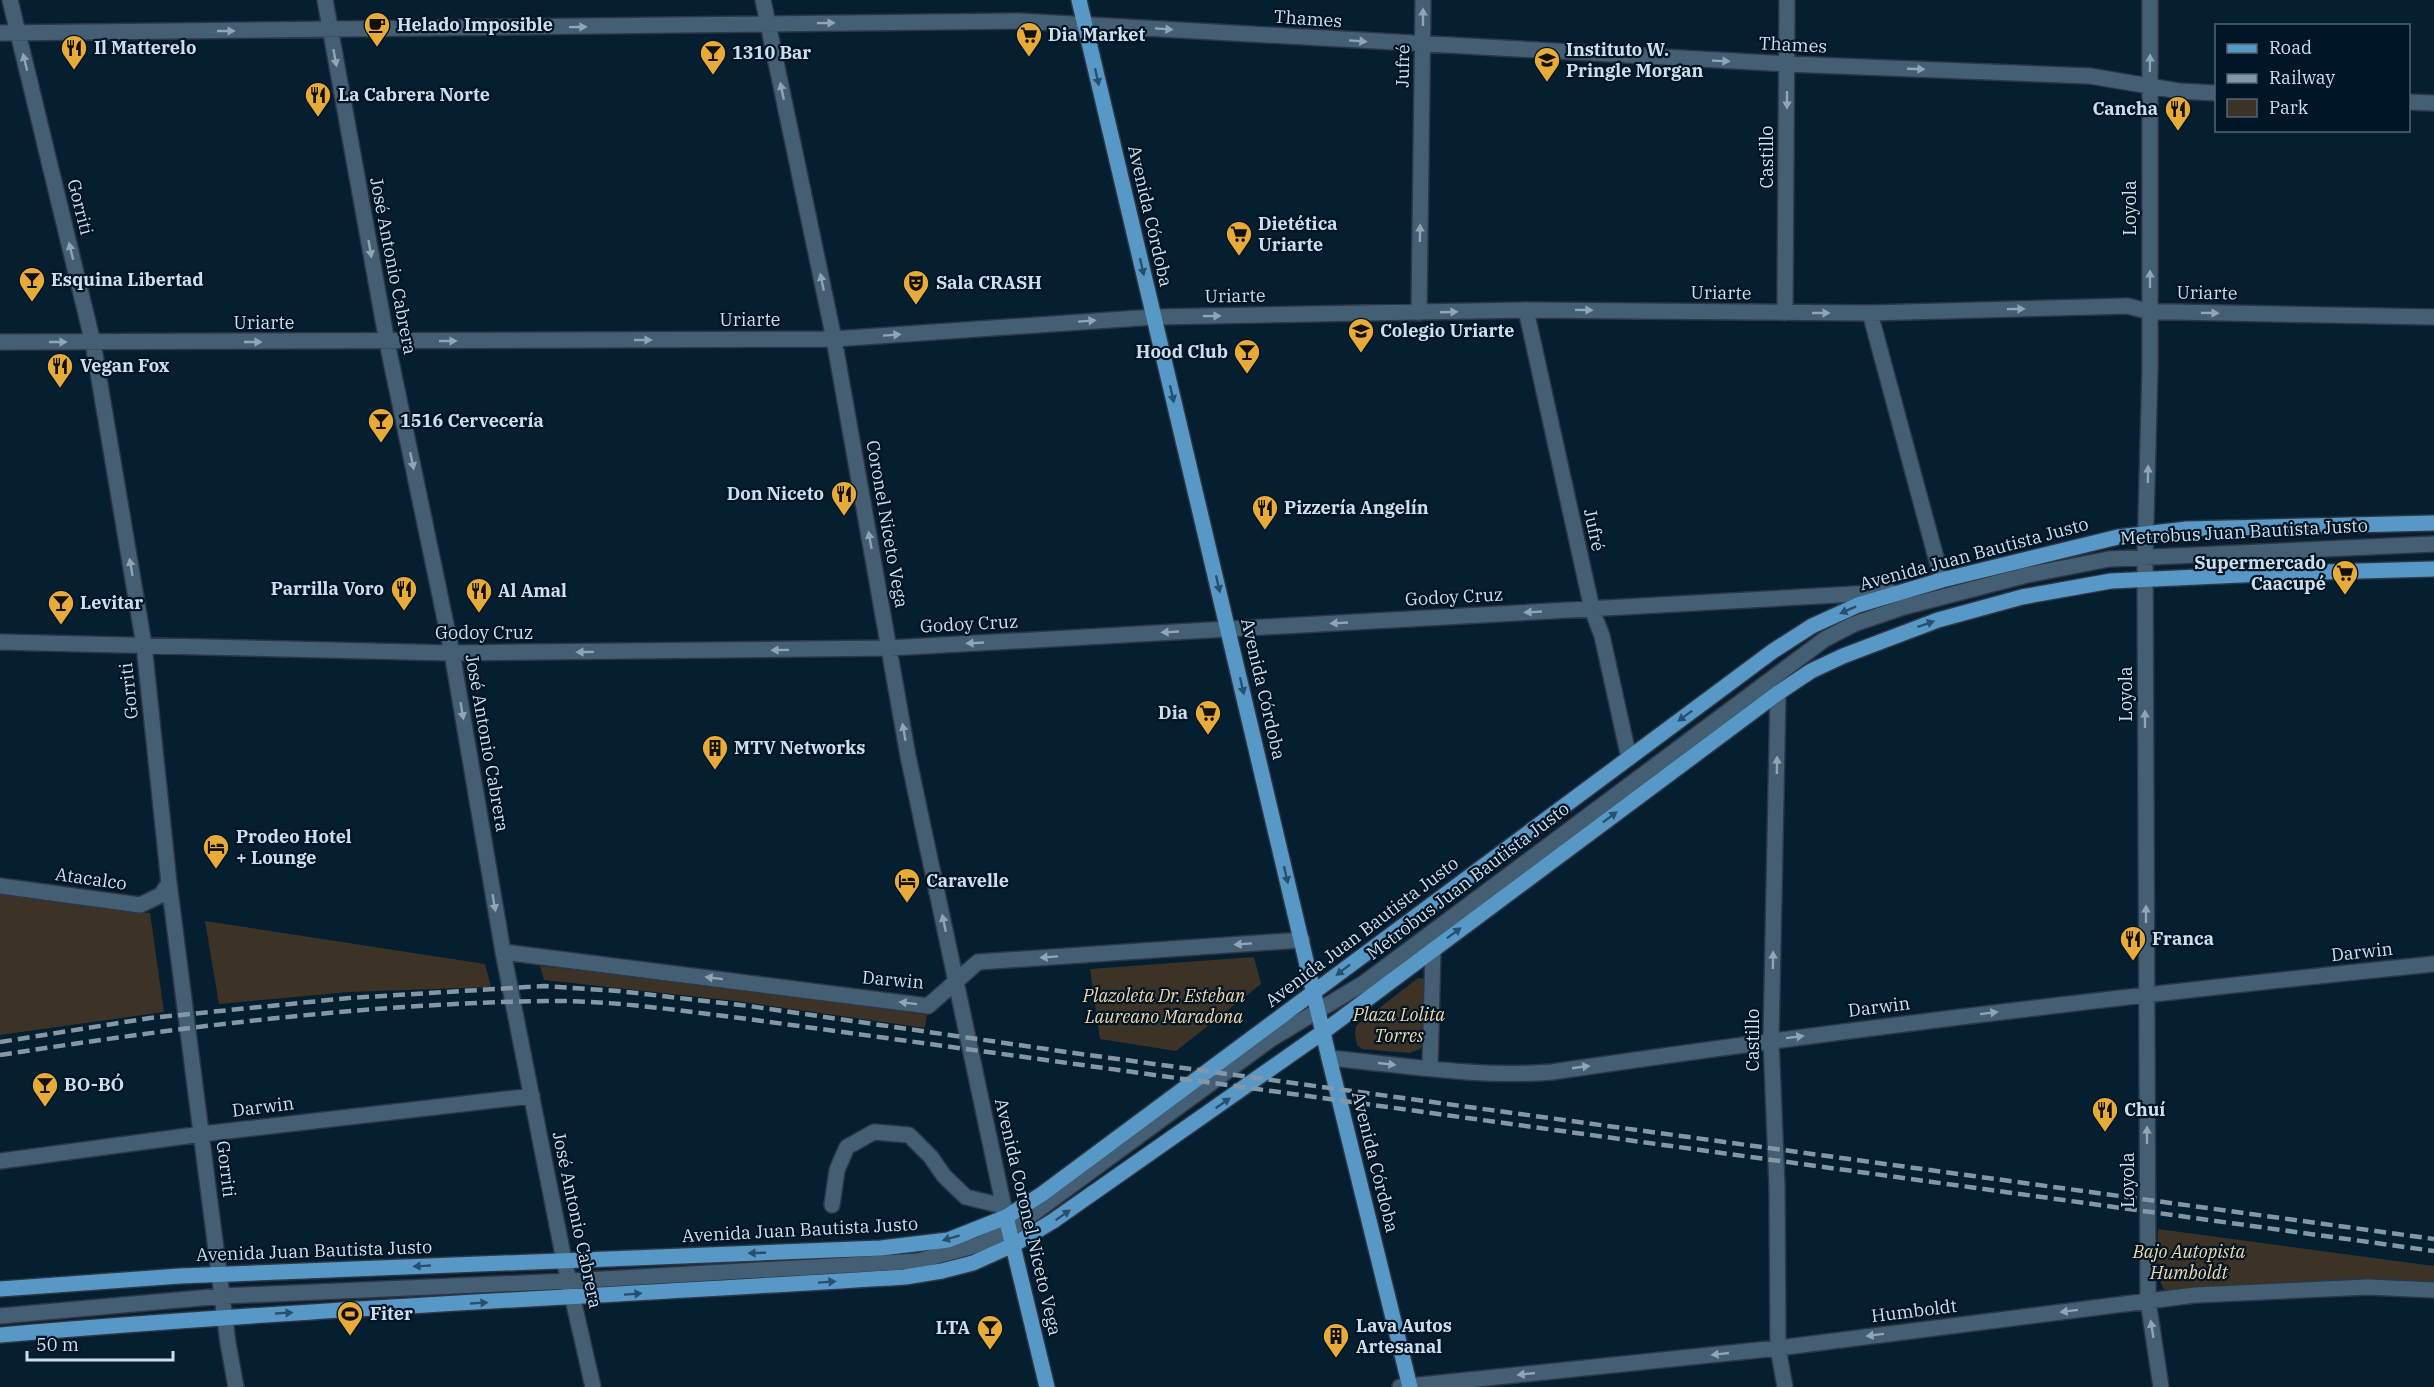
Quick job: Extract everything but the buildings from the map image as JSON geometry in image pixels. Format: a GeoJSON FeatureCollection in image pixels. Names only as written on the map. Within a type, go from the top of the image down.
{"type":"FeatureCollection","features":[{"type":"Feature","properties":{"kind":"main road","name":"Avenida Córdoba"},"geometry":{"type":"LineString","coordinates":[[1079,0],[1406,1387]]}},
{"type":"Feature","properties":{"kind":"main road","name":"Avenida Juan Bautista Justo"},"geometry":{"type":"LineString","coordinates":[[0,1289],[180,1276],[881,1248],[948,1240],[1006,1218],[1042,1194],[1773,651],[1812,626],[1858,605],[1903,591],[2118,537],[2187,529],[2434,523]]}},
{"type":"Feature","properties":{"kind":"main road"},"geometry":{"type":"LineString","coordinates":[[0,1335],[226,1316],[574,1298],[905,1277],[973,1263],[1013,1245],[1053,1221],[1323,1032],[1433,948],[1811,671],[1876,641],[1938,620],[2033,595],[2112,581],[2434,569]]}},
{"type":"Feature","properties":{"kind":"main road","name":"Avenida Coronel Niceto Vega"},"geometry":{"type":"LineString","coordinates":[[1006,1218],[1044,1387]]}},
{"type":"Feature","properties":{"kind":"street","name":"Gorriti"},"geometry":{"type":"LineString","coordinates":[[10,0],[93,343],[144,645],[168,883],[236,1387]]}},
{"type":"Feature","properties":{"kind":"street","name":"José Antonio Cabrera"},"geometry":{"type":"LineString","coordinates":[[325,0],[387,342],[452,653],[503,952],[564,1260],[593,1387]]}},
{"type":"Feature","properties":{"kind":"street","name":"Coronel Niceto Vega"},"geometry":{"type":"LineString","coordinates":[[763,0],[834,339],[908,756],[971,1055]]}},
{"type":"Feature","properties":{"kind":"street","name":"Jufré"},"geometry":{"type":"LineString","coordinates":[[1419,313],[1423,0]]}},
{"type":"Feature","properties":{"kind":"street","name":"Castillo"},"geometry":{"type":"LineString","coordinates":[[1785,314],[1787,0]]}},
{"type":"Feature","properties":{"kind":"street","name":"Loyola"},"geometry":{"type":"LineString","coordinates":[[2150,0],[2150,312],[2145,556],[2148,1301],[2161,1387]]}},
{"type":"Feature","properties":{"kind":"street","name":"Thames"},"geometry":{"type":"LineString","coordinates":[[0,33],[1019,21],[1787,64],[2090,76],[2179,91],[2215,93]]}},
{"type":"Feature","properties":{"kind":"street"},"geometry":{"type":"LineString","coordinates":[[2410,102],[2434,103]]}},
{"type":"Feature","properties":{"kind":"street","name":"Uriarte"},"geometry":{"type":"LineString","coordinates":[[0,342],[834,339],[1154,317],[1526,310],[1785,314],[2128,306],[2150,312],[2434,317]]}},
{"type":"Feature","properties":{"kind":"street","name":"Jufré"},"geometry":{"type":"LineString","coordinates":[[1526,310],[1592,609],[1602,636],[1629,758]]}},
{"type":"Feature","properties":{"kind":"street"},"geometry":{"type":"LineString","coordinates":[[1870,313],[1942,580]]}},
{"type":"Feature","properties":{"kind":"street","name":"Metrobus Juan Bautista Justo"},"geometry":{"type":"LineString","coordinates":[[0,1316],[223,1296],[570,1281],[918,1261],[975,1246],[1006,1218],[1271,1039],[1364,983],[1825,639],[1854,624],[1926,601],[2051,570],[2109,559],[2145,556],[2181,557],[2340,546],[2434,544]]}},
{"type":"Feature","properties":{"kind":"street","name":"Godoy Cruz"},"geometry":{"type":"LineString","coordinates":[[0,642],[452,653],[889,648],[1903,591]]}},
{"type":"Feature","properties":{"kind":"street","name":"Castillo"},"geometry":{"type":"LineString","coordinates":[[1778,693],[1772,1040],[1777,1186],[1778,1348],[1785,1387]]}},
{"type":"Feature","properties":{"kind":"street","name":"Atacalco"},"geometry":{"type":"LineString","coordinates":[[0,886],[140,906],[161,895],[168,883]]}},
{"type":"Feature","properties":{"kind":"street","name":"Darwin"},"geometry":{"type":"LineString","coordinates":[[503,952],[928,1006],[978,962],[1302,940]]}},
{"type":"Feature","properties":{"kind":"street"},"geometry":{"type":"LineString","coordinates":[[1430,1068],[1433,948]]}},
{"type":"Feature","properties":{"kind":"street","name":"Darwin"},"geometry":{"type":"LineString","coordinates":[[1329,1058],[1474,1073],[1530,1074],[1772,1040],[2146,993],[2434,964]]}},
{"type":"Feature","properties":{"kind":"street","name":"Avenida Coronel Niceto Vega"},"geometry":{"type":"LineString","coordinates":[[971,1055],[1006,1218]]}},
{"type":"Feature","properties":{"kind":"street","name":"Darwin"},"geometry":{"type":"LineString","coordinates":[[0,1161],[202,1134],[532,1096]]}},
{"type":"Feature","properties":{"kind":"street"},"geometry":{"type":"LineString","coordinates":[[832,1205],[837,1170],[847,1148],[874,1132],[909,1136],[931,1156],[944,1176],[966,1197],[1006,1218]]}},
{"type":"Feature","properties":{"kind":"street","name":"Humboldt"},"geometry":{"type":"LineString","coordinates":[[1406,1387],[1778,1348],[2240,1291],[2368,1287],[2434,1290]]}},
{"type":"Feature","properties":{"kind":"green space"},"geometry":{"type":"Polygon","coordinates":[[[0,894],[150,913],[164,1012],[0,1035],[0,894]]]}},
{"type":"Feature","properties":{"kind":"green space"},"geometry":{"type":"Polygon","coordinates":[[[205,921],[485,964],[491,987],[349,992],[219,1004],[205,921]]]}},
{"type":"Feature","properties":{"kind":"green space","name":"Plazoleta Dr. Esteban Laureano Maradona"},"geometry":{"type":"Polygon","coordinates":[[[1254,957],[1261,984],[1176,1051],[1100,1039],[1090,969],[1254,957]]]}},
{"type":"Feature","properties":{"kind":"green space"},"geometry":{"type":"Polygon","coordinates":[[[540,966],[738,989],[927,1015],[925,1028],[736,1001],[544,980],[540,966]]]}},
{"type":"Feature","properties":{"kind":"green space","name":"Plaza Lolita Torres"},"geometry":{"type":"Polygon","coordinates":[[[1418,978],[1427,979],[1424,1043],[1420,1049],[1410,1053],[1362,1049],[1357,1045],[1356,1026],[1418,978]]]}},
{"type":"Feature","properties":{"kind":"green space","name":"Bajo Autopista Humboldt"},"geometry":{"type":"Polygon","coordinates":[[[2158,1229],[2434,1266],[2434,1285],[2169,1293],[2164,1288],[2158,1273],[2158,1229]]]}},
{"type":"Feature","properties":{"kind":"railway"},"geometry":{"type":"LineString","coordinates":[[0,1042],[150,1018],[349,998],[544,986],[618,991],[749,1006],[1074,1053],[2434,1239]]}},
{"type":"Feature","properties":{"kind":"railway"},"geometry":{"type":"LineString","coordinates":[[0,1055],[203,1026],[340,1012],[545,1001],[621,1004],[748,1019],[2434,1251]]}},
{"type":"Feature","properties":{"kind":"place","name":"Helado Imposible"},"geometry":{"type":"Point","coordinates":[377,48]}},
{"type":"Feature","properties":{"kind":"place","name":"Dia Market"},"geometry":{"type":"Point","coordinates":[1029,58]}},
{"type":"Feature","properties":{"kind":"place","name":"Il Matterelo"},"geometry":{"type":"Point","coordinates":[74,71]}},
{"type":"Feature","properties":{"kind":"place","name":"1310 Bar"},"geometry":{"type":"Point","coordinates":[713,76]}},
{"type":"Feature","properties":{"kind":"place","name":"Instituto W. Pringle Morgan"},"geometry":{"type":"Point","coordinates":[1547,83]}},
{"type":"Feature","properties":{"kind":"place","name":"La Cabrera Norte"},"geometry":{"type":"Point","coordinates":[318,118]}},
{"type":"Feature","properties":{"kind":"place","name":"Cancha"},"geometry":{"type":"Point","coordinates":[2178,132]}},
{"type":"Feature","properties":{"kind":"place","name":"Dietética Uriarte"},"geometry":{"type":"Point","coordinates":[1239,257]}},
{"type":"Feature","properties":{"kind":"place","name":"Esquina Libertad"},"geometry":{"type":"Point","coordinates":[32,303]}},
{"type":"Feature","properties":{"kind":"place","name":"Sala CRASH"},"geometry":{"type":"Point","coordinates":[916,306]}},
{"type":"Feature","properties":{"kind":"place","name":"Colegio Uriarte"},"geometry":{"type":"Point","coordinates":[1361,354]}},
{"type":"Feature","properties":{"kind":"place","name":"Hood Club"},"geometry":{"type":"Point","coordinates":[1247,375]}},
{"type":"Feature","properties":{"kind":"place","name":"Vegan Fox"},"geometry":{"type":"Point","coordinates":[60,389]}},
{"type":"Feature","properties":{"kind":"place","name":"1516 Cervecería"},"geometry":{"type":"Point","coordinates":[381,444]}},
{"type":"Feature","properties":{"kind":"place","name":"Don Niceto"},"geometry":{"type":"Point","coordinates":[844,517]}},
{"type":"Feature","properties":{"kind":"place","name":"Pizzería Angelín"},"geometry":{"type":"Point","coordinates":[1265,531]}},
{"type":"Feature","properties":{"kind":"place","name":"Supermercado Caacupé"},"geometry":{"type":"Point","coordinates":[2345,596]}},
{"type":"Feature","properties":{"kind":"place","name":"Parrilla Voro"},"geometry":{"type":"Point","coordinates":[404,612]}},
{"type":"Feature","properties":{"kind":"place","name":"Al Amal"},"geometry":{"type":"Point","coordinates":[479,614]}},
{"type":"Feature","properties":{"kind":"place","name":"Levitar"},"geometry":{"type":"Point","coordinates":[61,626]}},
{"type":"Feature","properties":{"kind":"place","name":"Dia"},"geometry":{"type":"Point","coordinates":[1208,736]}},
{"type":"Feature","properties":{"kind":"place","name":"MTV Networks"},"geometry":{"type":"Point","coordinates":[715,771]}},
{"type":"Feature","properties":{"kind":"place","name":"Prodeo Hotel + Lounge"},"geometry":{"type":"Point","coordinates":[216,870]}},
{"type":"Feature","properties":{"kind":"place","name":"Caravelle"},"geometry":{"type":"Point","coordinates":[907,904]}},
{"type":"Feature","properties":{"kind":"place","name":"Franca"},"geometry":{"type":"Point","coordinates":[2133,962]}},
{"type":"Feature","properties":{"kind":"place","name":"BO-BÓ"},"geometry":{"type":"Point","coordinates":[45,1108]}},
{"type":"Feature","properties":{"kind":"place","name":"Chuí"},"geometry":{"type":"Point","coordinates":[2105,1133]}},
{"type":"Feature","properties":{"kind":"place","name":"Fiter"},"geometry":{"type":"Point","coordinates":[350,1337]}},
{"type":"Feature","properties":{"kind":"place","name":"LTA"},"geometry":{"type":"Point","coordinates":[990,1351]}},
{"type":"Feature","properties":{"kind":"place","name":"Lava Autos Artesanal"},"geometry":{"type":"Point","coordinates":[1336,1359]}}]}
